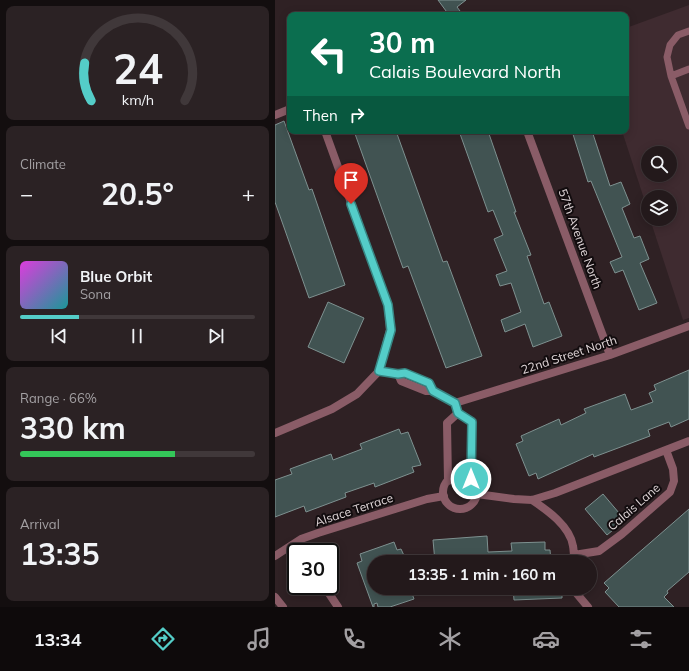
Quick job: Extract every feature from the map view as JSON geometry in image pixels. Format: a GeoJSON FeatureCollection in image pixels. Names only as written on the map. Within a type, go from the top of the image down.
{"type":"FeatureCollection","features":[{"type":"Feature","properties":{"kind":"street"},"geometry":{"type":"LineString","coordinates":[[275,115],[287,110]]}},
{"type":"Feature","properties":{"kind":"street"},"geometry":{"type":"LineString","coordinates":[[275,433],[332,409],[357,394],[379,371],[391,330],[388,305],[326,134]]}},
{"type":"Feature","properties":{"kind":"street","name":"57th Avenue North"},"geometry":{"type":"LineString","coordinates":[[528,134],[610,355]]}},
{"type":"Feature","properties":{"kind":"street","name":"22nd Street North"},"geometry":{"type":"LineString","coordinates":[[455,403],[610,355],[689,326]]}},
{"type":"Feature","properties":{"kind":"street"},"geometry":{"type":"LineString","coordinates":[[379,371],[398,374],[401,381],[426,391],[433,391],[455,403],[458,413],[472,422],[471,479]]}},
{"type":"Feature","properties":{"kind":"street"},"geometry":{"type":"LineString","coordinates":[[448,481],[447,424],[458,413]]}},
{"type":"Feature","properties":{"kind":"street","name":"Calais Lane"},"geometry":{"type":"LineString","coordinates":[[477,494],[532,500],[555,493],[689,441]]}},
{"type":"Feature","properties":{"kind":"street","name":"Calais Lane"},"geometry":{"type":"LineString","coordinates":[[585,555],[599,551],[622,534],[670,492],[674,481],[673,469],[667,450]]}},
{"type":"Feature","properties":{"kind":"street"},"geometry":{"type":"LineString","coordinates":[[462,475],[471,479],[475,484],[477,494],[471,504],[461,509],[450,505],[444,496],[445,485],[448,481],[462,475]]}},
{"type":"Feature","properties":{"kind":"street","name":"Alsace Terrace"},"geometry":{"type":"LineString","coordinates":[[295,543],[318,533],[427,499],[444,496]]}},
{"type":"Feature","properties":{"kind":"street","name":"Calais Lane"},"geometry":{"type":"LineString","coordinates":[[532,500],[551,512],[565,528],[573,545],[574,555]]}},
{"type":"Feature","properties":{"kind":"street","name":"Alsace Terrace"},"geometry":{"type":"LineString","coordinates":[[275,556],[287,548]]}},
{"type":"Feature","properties":{"kind":"street"},"geometry":{"type":"LineString","coordinates":[[329,595],[338,607]]}},
{"type":"Feature","properties":{"kind":"street"},"geometry":{"type":"LineString","coordinates":[[579,595],[588,607]]}},
{"type":"Feature","properties":{"kind":"street"},"geometry":{"type":"LineString","coordinates":[[275,597],[283,607]]}},
{"type":"Feature","properties":{"kind":"lane"},"geometry":{"type":"LineString","coordinates":[[689,31],[678,35],[670,45],[667,57],[671,76],[687,114],[689,126]]}},
{"type":"Feature","properties":{"kind":"lane"},"geometry":{"type":"LineString","coordinates":[[671,76],[689,69]]}},
{"type":"Feature","properties":{"kind":"shaded area"},"geometry":{"type":"Polygon","coordinates":[[[689,5],[689,318],[683,320],[652,226],[677,226],[677,190],[641,190],[623,134],[629,134],[629,27],[689,5]]]}},
{"type":"Feature","properties":{"kind":"building"},"geometry":{"type":"Polygon","coordinates":[[[438,0],[466,0],[457,7],[461,12],[447,12],[438,0]]]}},
{"type":"Feature","properties":{"kind":"building"},"geometry":{"type":"Polygon","coordinates":[[[284,121],[287,134],[289,134],[309,190],[312,189],[345,285],[309,298],[275,202],[275,125],[284,121]]]}},
{"type":"Feature","properties":{"kind":"building"},"geometry":{"type":"Polygon","coordinates":[[[355,134],[397,134],[443,262],[447,261],[482,356],[446,368],[408,266],[403,268],[355,134]]]}},
{"type":"Feature","properties":{"kind":"building"},"geometry":{"type":"Polygon","coordinates":[[[460,134],[489,134],[516,212],[514,212],[531,255],[527,256],[544,304],[549,302],[562,336],[533,347],[525,324],[505,332],[501,320],[521,312],[511,283],[500,286],[496,275],[507,271],[494,239],[503,235],[493,210],[488,212],[460,134]]]}},
{"type":"Feature","properties":{"kind":"building"},"geometry":{"type":"Polygon","coordinates":[[[573,134],[593,134],[610,186],[621,182],[630,204],[622,208],[634,238],[640,236],[649,259],[640,263],[657,303],[639,310],[623,270],[615,273],[610,262],[622,257],[591,181],[588,182],[573,134]]]}},
{"type":"Feature","properties":{"kind":"building"},"geometry":{"type":"Polygon","coordinates":[[[328,302],[364,318],[344,363],[308,347],[328,302]]]}},
{"type":"Feature","properties":{"kind":"building"},"geometry":{"type":"Polygon","coordinates":[[[689,370],[689,419],[671,427],[669,422],[648,430],[650,436],[594,457],[593,454],[538,479],[536,473],[529,476],[516,444],[523,441],[521,436],[559,419],[561,425],[586,413],[584,409],[625,394],[631,410],[653,402],[649,393],[656,390],[654,385],[689,370]]]}},
{"type":"Feature","properties":{"kind":"building"},"geometry":{"type":"Polygon","coordinates":[[[399,429],[401,434],[408,432],[421,465],[412,467],[414,472],[375,487],[374,483],[345,493],[346,497],[306,512],[304,506],[275,517],[275,480],[292,474],[290,469],[331,454],[333,460],[362,449],[360,444],[399,429]]]}},
{"type":"Feature","properties":{"kind":"building"},"geometry":{"type":"Polygon","coordinates":[[[603,494],[625,520],[607,535],[585,509],[603,494]]]}},
{"type":"Feature","properties":{"kind":"building"},"geometry":{"type":"Polygon","coordinates":[[[689,509],[689,572],[667,591],[668,593],[664,597],[674,607],[619,607],[605,592],[609,588],[604,583],[689,509]]]}},
{"type":"Feature","properties":{"kind":"building"},"geometry":{"type":"Polygon","coordinates":[[[487,536],[488,552],[512,551],[511,543],[545,542],[545,550],[550,550],[550,555],[434,555],[433,540],[487,536]]]}},
{"type":"Feature","properties":{"kind":"building"},"geometry":{"type":"Polygon","coordinates":[[[394,542],[397,550],[401,549],[404,555],[367,555],[367,590],[357,563],[362,561],[360,554],[394,542]]]}},
{"type":"Feature","properties":{"kind":"building"},"geometry":{"type":"Polygon","coordinates":[[[369,595],[413,595],[414,599],[390,607],[378,607],[377,603],[374,604],[373,607],[369,595]]]}},
{"type":"Feature","properties":{"kind":"building"},"geometry":{"type":"Polygon","coordinates":[[[514,595],[562,595],[562,598],[514,600],[514,595]]]}},
{"type":"Feature","properties":{"kind":"route"},"geometry":{"type":"LineString","coordinates":[[351,204],[388,305],[391,330],[379,371],[398,374],[405,373],[429,383],[433,391],[455,403],[458,413],[472,422],[471,479]]}}]}
